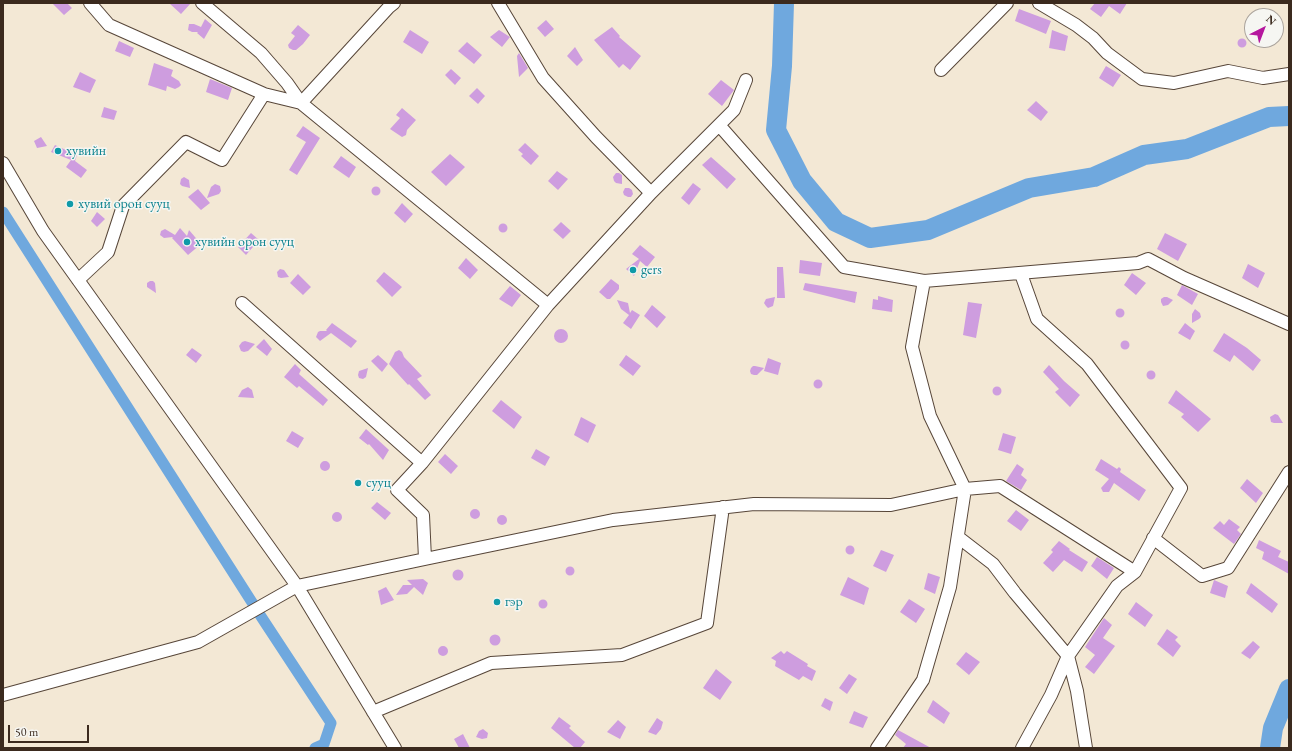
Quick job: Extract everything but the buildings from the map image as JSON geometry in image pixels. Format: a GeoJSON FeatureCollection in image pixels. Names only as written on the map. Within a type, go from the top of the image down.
{"type":"FeatureCollection","features":[{"type":"Feature","properties":{"kind":"street"},"geometry":{"type":"LineString","coordinates":[[90,3],[109,25],[264,94],[301,103]]}},
{"type":"Feature","properties":{"kind":"street"},"geometry":{"type":"LineString","coordinates":[[202,3],[261,53],[287,83],[301,103],[548,305]]}},
{"type":"Feature","properties":{"kind":"street"},"geometry":{"type":"LineString","coordinates":[[498,3],[543,78],[596,137],[651,193]]}},
{"type":"Feature","properties":{"kind":"street"},"geometry":{"type":"LineString","coordinates":[[941,70],[1008,3]]}},
{"type":"Feature","properties":{"kind":"street"},"geometry":{"type":"LineString","coordinates":[[1039,3],[1093,38],[1107,53],[1142,80],[1174,83],[1228,72],[1263,78],[1289,74]]}},
{"type":"Feature","properties":{"kind":"street"},"geometry":{"type":"LineString","coordinates":[[301,103],[389,4]]}},
{"type":"Feature","properties":{"kind":"street"},"geometry":{"type":"LineString","coordinates":[[425,559],[423,515],[397,490],[422,463],[548,305],[651,193],[734,110],[746,80]]}},
{"type":"Feature","properties":{"kind":"street"},"geometry":{"type":"LineString","coordinates":[[78,280],[108,252],[124,206],[186,142],[222,160],[264,94]]}},
{"type":"Feature","properties":{"kind":"street"},"geometry":{"type":"LineString","coordinates":[[719,125],[844,267],[924,281],[1138,263],[1148,259],[1184,278],[1289,324]]}},
{"type":"Feature","properties":{"kind":"street"},"geometry":{"type":"LineString","coordinates":[[3,163],[43,231],[297,586],[395,748]]}},
{"type":"Feature","properties":{"kind":"street"},"geometry":{"type":"LineString","coordinates":[[1021,274],[1037,319],[1087,364],[1180,488],[1134,572],[1117,586],[1068,656],[1051,695],[1022,748]]}},
{"type":"Feature","properties":{"kind":"street"},"geometry":{"type":"LineString","coordinates":[[877,748],[923,680],[950,587],[965,489],[930,416],[912,347],[924,281]]}},
{"type":"Feature","properties":{"kind":"street"},"geometry":{"type":"LineString","coordinates":[[242,303],[422,463]]}},
{"type":"Feature","properties":{"kind":"street"},"geometry":{"type":"LineString","coordinates":[[1153,538],[1202,576],[1228,568],[1289,472]]}},
{"type":"Feature","properties":{"kind":"street"},"geometry":{"type":"LineString","coordinates":[[3,695],[198,642],[297,586],[613,520],[722,507],[754,504],[891,505],[965,489],[1000,486],[1134,572]]}},
{"type":"Feature","properties":{"kind":"street"},"geometry":{"type":"LineString","coordinates":[[373,712],[491,663],[622,656],[707,623],[722,507]]}},
{"type":"Feature","properties":{"kind":"street"},"geometry":{"type":"LineString","coordinates":[[958,537],[993,564],[1014,593],[1068,656],[1086,748]]}},
{"type":"Feature","properties":{"kind":"waterway"},"geometry":{"type":"LineString","coordinates":[[784,3],[782,66],[776,130],[802,181],[836,222],[870,238],[928,230],[1029,188],[1094,177],[1144,155],[1187,149],[1269,117],[1289,116]]}},
{"type":"Feature","properties":{"kind":"waterway"},"geometry":{"type":"LineString","coordinates":[[3,212],[262,618],[331,723],[324,744],[315,748]]}},
{"type":"Feature","properties":{"kind":"waterway"},"geometry":{"type":"LineString","coordinates":[[1270,748],[1273,728],[1289,689]]}},
{"type":"Feature","properties":{"kind":"place","name":"хувийн"},"geometry":{"type":"Point","coordinates":[58,151]}},
{"type":"Feature","properties":{"kind":"place","name":"хувий орон сууц"},"geometry":{"type":"Point","coordinates":[70,204]}},
{"type":"Feature","properties":{"kind":"place","name":"хувийн орон сууц"},"geometry":{"type":"Point","coordinates":[187,242]}},
{"type":"Feature","properties":{"kind":"place","name":"gers"},"geometry":{"type":"Point","coordinates":[633,270]}},
{"type":"Feature","properties":{"kind":"place","name":"сууц"},"geometry":{"type":"Point","coordinates":[358,483]}},
{"type":"Feature","properties":{"kind":"place","name":"гэр"},"geometry":{"type":"Point","coordinates":[497,602]}}]}
